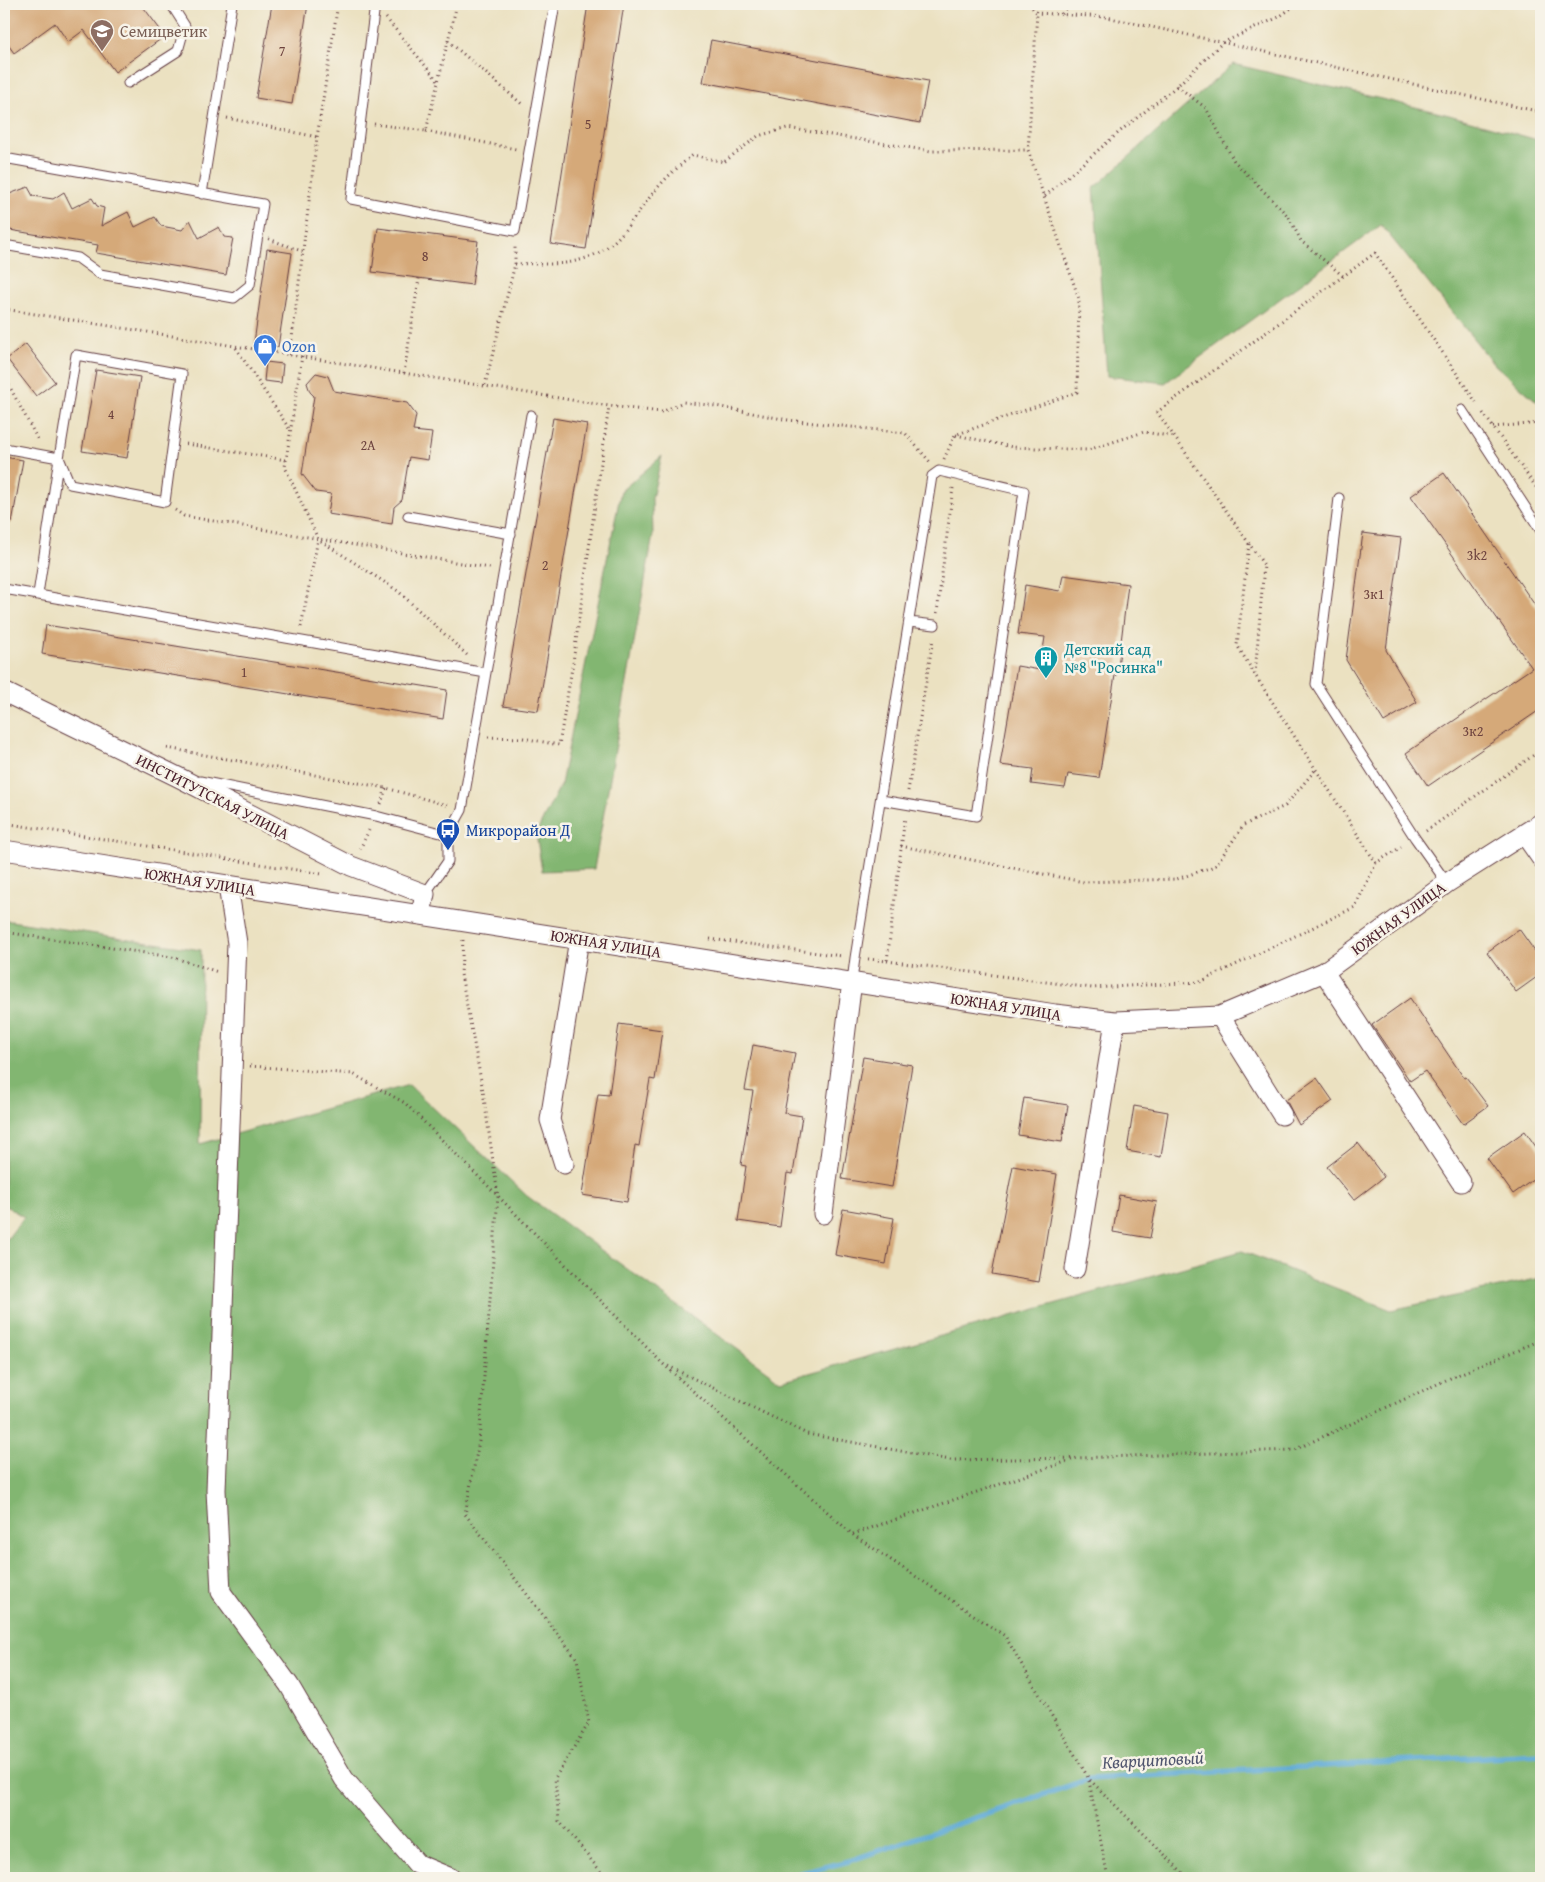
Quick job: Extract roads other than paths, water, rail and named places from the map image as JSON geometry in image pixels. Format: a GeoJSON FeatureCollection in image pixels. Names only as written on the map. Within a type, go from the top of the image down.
{"type":"FeatureCollection","features":[{"type":"Feature","properties":{"kind":"street","name":"ИНСТИТУТСКАЯ УЛИЦА"},"geometry":{"type":"LineString","coordinates":[[4,692],[178,777],[351,866],[425,894]]}},
{"type":"Feature","properties":{"kind":"street","name":"ЮЖНАЯ УЛИЦА"},"geometry":{"type":"LineString","coordinates":[[4,850],[1055,1014],[1115,1021],[1220,1016],[1324,972],[1447,883],[1525,835],[1541,823]]}},
{"type":"Feature","properties":{"kind":"street"},"geometry":{"type":"LineString","coordinates":[[1525,835],[1541,858]]}},
{"type":"Feature","properties":{"kind":"street"},"geometry":{"type":"LineString","coordinates":[[228,886],[237,943],[216,1490],[222,1592],[289,1685],[344,1779],[417,1864],[451,1878]]}},
{"type":"Feature","properties":{"kind":"street"},"geometry":{"type":"LineString","coordinates":[[421,914],[425,894]]}},
{"type":"Feature","properties":{"kind":"street"},"geometry":{"type":"LineString","coordinates":[[564,1164],[550,1120],[579,939]]}},
{"type":"Feature","properties":{"kind":"street"},"geometry":{"type":"LineString","coordinates":[[1324,972],[1461,1182]]}},
{"type":"Feature","properties":{"kind":"street"},"geometry":{"type":"LineString","coordinates":[[823,1214],[852,981]]}},
{"type":"Feature","properties":{"kind":"street"},"geometry":{"type":"LineString","coordinates":[[1220,1016],[1282,1115]]}},
{"type":"Feature","properties":{"kind":"street"},"geometry":{"type":"LineString","coordinates":[[1075,1269],[1115,1021]]}},
{"type":"Feature","properties":{"kind":"lane"},"geometry":{"type":"LineString","coordinates":[[128,83],[178,51],[185,26],[171,4]]}},
{"type":"Feature","properties":{"kind":"lane"},"geometry":{"type":"LineString","coordinates":[[202,194],[232,4]]}},
{"type":"Feature","properties":{"kind":"lane"},"geometry":{"type":"LineString","coordinates":[[375,4],[350,199],[515,231],[555,4]]}},
{"type":"Feature","properties":{"kind":"lane"},"geometry":{"type":"LineString","coordinates":[[4,158],[263,204],[250,285],[234,298],[100,274],[78,258],[4,245]]}},
{"type":"Feature","properties":{"kind":"lane"},"geometry":{"type":"LineString","coordinates":[[38,594],[59,458],[76,355],[182,374],[165,502],[70,484],[59,458]]}},
{"type":"Feature","properties":{"kind":"lane"},"geometry":{"type":"LineString","coordinates":[[1462,410],[1541,531]]}},
{"type":"Feature","properties":{"kind":"lane"},"geometry":{"type":"LineString","coordinates":[[425,894],[448,860],[448,835],[462,810],[531,415]]}},
{"type":"Feature","properties":{"kind":"lane"},"geometry":{"type":"LineString","coordinates":[[4,448],[59,458]]}},
{"type":"Feature","properties":{"kind":"lane"},"geometry":{"type":"LineString","coordinates":[[852,981],[880,800],[932,476],[939,471],[1024,492],[976,816],[880,800]]}},
{"type":"Feature","properties":{"kind":"lane"},"geometry":{"type":"LineString","coordinates":[[1339,498],[1316,684],[1447,883]]}},
{"type":"Feature","properties":{"kind":"lane"},"geometry":{"type":"LineString","coordinates":[[408,516],[511,534]]}},
{"type":"Feature","properties":{"kind":"lane"},"geometry":{"type":"LineString","coordinates":[[4,589],[486,673]]}},
{"type":"Feature","properties":{"kind":"lane"},"geometry":{"type":"LineString","coordinates":[[909,622],[935,625]]}},
{"type":"Feature","properties":{"kind":"lane"},"geometry":{"type":"LineString","coordinates":[[178,777],[376,816],[448,835]]}},
{"type":"Feature","properties":{"kind":"waterway","name":"Кварцитовый"},"geometry":{"type":"LineString","coordinates":[[782,1878],[849,1861],[1089,1779],[1541,1754]]}},
{"type":"Feature","properties":{"kind":"place","name":"Семицветик"},"geometry":{"type":"Point","coordinates":[102,52]}},
{"type":"Feature","properties":{"kind":"place","name":"Ozon"},"geometry":{"type":"Point","coordinates":[265,367]}},
{"type":"Feature","properties":{"kind":"place","name":"Детский сад №8 \"Росинка\""},"geometry":{"type":"Point","coordinates":[1046,679]}},
{"type":"Feature","properties":{"kind":"place","name":"Микрорайон Д"},"geometry":{"type":"Point","coordinates":[448,851]}}]}
